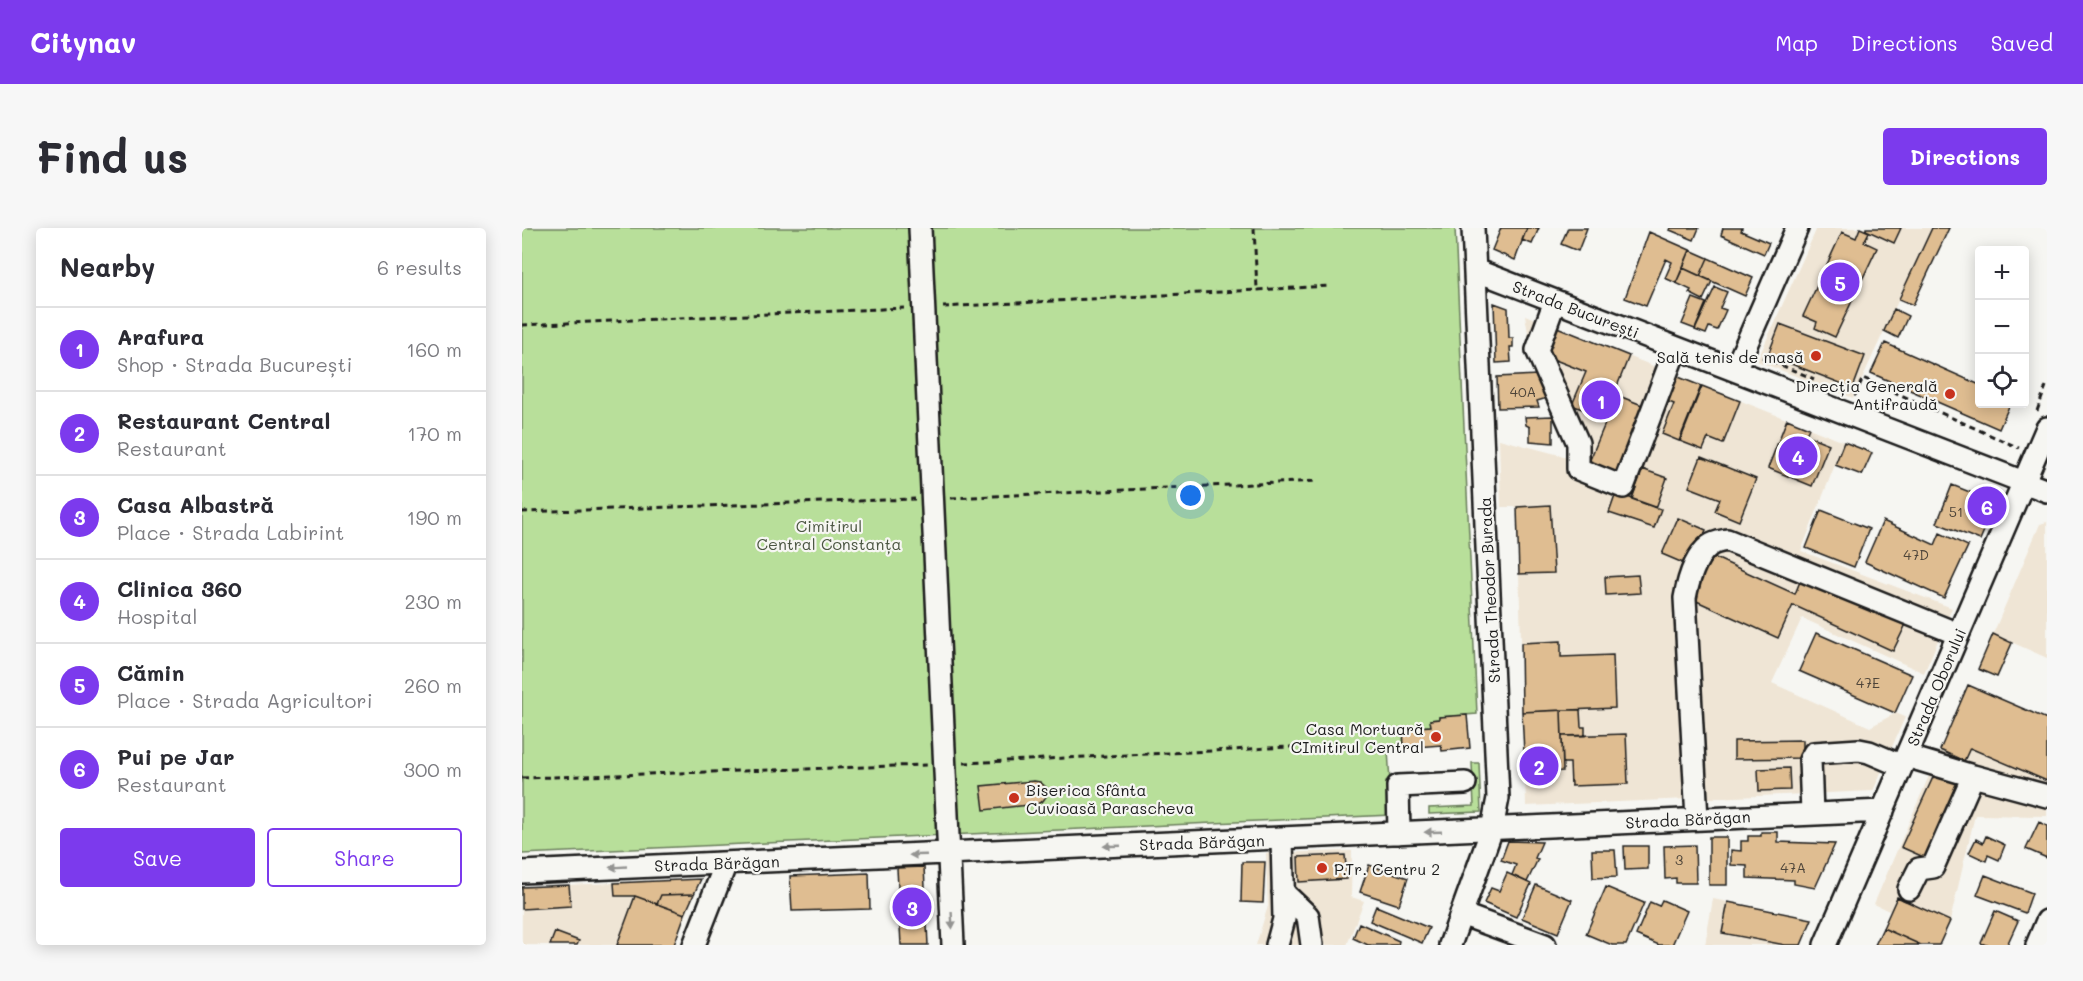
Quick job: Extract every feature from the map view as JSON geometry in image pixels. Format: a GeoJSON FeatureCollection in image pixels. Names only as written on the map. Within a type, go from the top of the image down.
{"type":"FeatureCollection","features":[{"type":"Feature","properties":{"kind":"street"},"geometry":{"type":"LineString","coordinates":[[920,228],[953,945]]}},
{"type":"Feature","properties":{"kind":"street","name":"Strada Theodor Burada"},"geometry":{"type":"LineString","coordinates":[[1450,945],[1492,830],[1498,798],[1473,228]]}},
{"type":"Feature","properties":{"kind":"street"},"geometry":{"type":"LineString","coordinates":[[1735,370],[1797,228]]}},
{"type":"Feature","properties":{"kind":"street","name":"Strada București"},"geometry":{"type":"LineString","coordinates":[[1475,270],[2047,491]]}},
{"type":"Feature","properties":{"kind":"street"},"geometry":{"type":"LineString","coordinates":[[1555,301],[1537,350],[1578,443],[1578,469],[1623,487],[1676,348]]}},
{"type":"Feature","properties":{"kind":"street","name":"Strada Oborului"},"geometry":{"type":"LineString","coordinates":[[1825,945],[2024,482],[2040,424]]}},
{"type":"Feature","properties":{"kind":"street"},"geometry":{"type":"LineString","coordinates":[[1697,819],[1685,598],[1688,581],[1701,554],[1710,544],[1727,540],[1958,634]]}},
{"type":"Feature","properties":{"kind":"street"},"geometry":{"type":"LineString","coordinates":[[1812,813],[1810,760],[1814,753],[1859,750],[1973,776],[2047,796]]}},
{"type":"Feature","properties":{"kind":"street"},"geometry":{"type":"LineString","coordinates":[[1909,889],[1919,869],[1933,867],[1973,776]]}},
{"type":"Feature","properties":{"kind":"street"},"geometry":{"type":"LineString","coordinates":[[1399,833],[1398,786],[1465,783]]}},
{"type":"Feature","properties":{"kind":"street","name":"Strada Bărăgan"},"geometry":{"type":"LineString","coordinates":[[522,872],[1883,811]]}},
{"type":"Feature","properties":{"kind":"street"},"geometry":{"type":"LineString","coordinates":[[1277,945],[1284,919],[1282,839]]}},
{"type":"Feature","properties":{"kind":"street"},"geometry":{"type":"LineString","coordinates":[[694,945],[726,863]]}},
{"type":"Feature","properties":{"kind":"street"},"geometry":{"type":"LineString","coordinates":[[1283,892],[1308,916],[1312,945]]}},
{"type":"Feature","properties":{"kind":"street"},"geometry":{"type":"LineString","coordinates":[[1461,914],[1545,945]]}},
{"type":"Feature","properties":{"kind":"street"},"geometry":{"type":"LineString","coordinates":[[2037,945],[2047,921]]}},
{"type":"Feature","properties":{"kind":"path"},"geometry":{"type":"LineString","coordinates":[[1254,228],[1257,290]]}},
{"type":"Feature","properties":{"kind":"path"},"geometry":{"type":"LineString","coordinates":[[522,325],[924,308],[1330,286]]}},
{"type":"Feature","properties":{"kind":"path"},"geometry":{"type":"LineString","coordinates":[[1744,350],[1815,379]]}},
{"type":"Feature","properties":{"kind":"path"},"geometry":{"type":"LineString","coordinates":[[1845,391],[1855,395],[1863,378],[2020,449],[2025,439]]}},
{"type":"Feature","properties":{"kind":"path"},"geometry":{"type":"LineString","coordinates":[[2040,424],[2046,386]]}},
{"type":"Feature","properties":{"kind":"path"},"geometry":{"type":"LineString","coordinates":[[522,512],[932,498],[1318,481]]}},
{"type":"Feature","properties":{"kind":"path"},"geometry":{"type":"LineString","coordinates":[[522,778],[944,764],[1292,747]]}},
{"type":"Feature","properties":{"kind":"shaded area"},"geometry":{"type":"Polygon","coordinates":[[[1817,228],[1932,228],[1853,398],[1757,361],[1817,228]]]}},
{"type":"Feature","properties":{"kind":"shaded area"},"geometry":{"type":"Polygon","coordinates":[[[1525,315],[1844,442],[1801,551],[1952,608],[1924,673],[1802,618],[1772,683],[1870,727],[1896,713],[1905,717],[1873,791],[1526,806],[1517,507],[1501,507],[1499,439],[1571,458],[1533,363],[1525,315]]]}},
{"type":"Feature","properties":{"kind":"shaded area"},"geometry":{"type":"Polygon","coordinates":[[[2047,522],[2047,658],[1993,634],[2040,524],[2047,522]]]}},
{"type":"Feature","properties":{"kind":"shaded area"},"geometry":{"type":"Polygon","coordinates":[[[1968,685],[2047,719],[2047,816],[1975,815],[1950,921],[1943,936],[1874,904],[1968,685]]]}},
{"type":"Feature","properties":{"kind":"shaded area"},"geometry":{"type":"Polygon","coordinates":[[[1352,851],[1351,897],[1364,901],[1347,945],[1256,945],[1268,906],[1266,853],[1352,851]]]}},
{"type":"Feature","properties":{"kind":"shaded area"},"geometry":{"type":"Polygon","coordinates":[[[701,879],[674,945],[522,945],[522,887],[701,879]]]}},
{"type":"Feature","properties":{"kind":"shaded area"},"geometry":{"type":"Polygon","coordinates":[[[1713,899],[1812,919],[1801,945],[1705,945],[1713,899]]]}},
{"type":"Feature","properties":{"kind":"green space","name":"Cimitirul Central Constanța"},"geometry":{"type":"Polygon","coordinates":[[[522,228],[1455,228],[1477,714],[1439,717],[1439,719],[1430,720],[1431,726],[1403,728],[1404,748],[1388,750],[1392,815],[522,854],[522,228]]]}},
{"type":"Feature","properties":{"kind":"green space"},"geometry":{"type":"Polygon","coordinates":[[[1472,763],[1479,763],[1481,812],[1429,814],[1429,808],[1474,806],[1472,763]]]}},
{"type":"Feature","properties":{"kind":"building"},"geometry":{"type":"Polygon","coordinates":[[[1501,228],[1527,228],[1515,260],[1492,250],[1501,228]]]}},
{"type":"Feature","properties":{"kind":"building"},"geometry":{"type":"Polygon","coordinates":[[[1527,228],[1539,228],[1532,244],[1522,240],[1527,228]]]}},
{"type":"Feature","properties":{"kind":"building"},"geometry":{"type":"Polygon","coordinates":[[[1568,228],[1587,228],[1578,251],[1561,244],[1568,228]]]}},
{"type":"Feature","properties":{"kind":"building"},"geometry":{"type":"Polygon","coordinates":[[[1671,228],[1699,228],[1694,240],[1670,230],[1671,228]]]}},
{"type":"Feature","properties":{"kind":"building"},"geometry":{"type":"Polygon","coordinates":[[[1723,228],[1742,228],[1741,231],[1769,243],[1764,254],[1721,235],[1723,228]]]}},
{"type":"Feature","properties":{"kind":"building"},"geometry":{"type":"Polygon","coordinates":[[[1860,228],[1869,232],[1864,242],[1877,248],[1835,337],[1815,328],[1817,322],[1803,316],[1842,232],[1856,238],[1860,228]]]}},
{"type":"Feature","properties":{"kind":"building"},"geometry":{"type":"Polygon","coordinates":[[[1866,228],[1901,228],[1894,243],[1866,228]]]}},
{"type":"Feature","properties":{"kind":"building"},"geometry":{"type":"Polygon","coordinates":[[[1932,228],[1949,228],[1913,305],[1899,299],[1932,228]]]}},
{"type":"Feature","properties":{"kind":"building"},"geometry":{"type":"Polygon","coordinates":[[[1649,232],[1690,250],[1676,283],[1665,278],[1672,262],[1666,259],[1646,306],[1625,298],[1649,232]]]}},
{"type":"Feature","properties":{"kind":"building"},"geometry":{"type":"Polygon","coordinates":[[[1690,250],[1708,258],[1700,276],[1683,268],[1690,250]]]}},
{"type":"Feature","properties":{"kind":"building"},"geometry":{"type":"Polygon","coordinates":[[[1708,258],[1753,278],[1745,296],[1700,276],[1708,258]]]}},
{"type":"Feature","properties":{"kind":"building"},"geometry":{"type":"Polygon","coordinates":[[[1683,268],[1712,281],[1703,300],[1689,293],[1691,290],[1676,283],[1683,268]]]}},
{"type":"Feature","properties":{"kind":"building"},"geometry":{"type":"Polygon","coordinates":[[[1715,287],[1727,292],[1720,308],[1726,310],[1717,330],[1709,327],[1706,334],[1695,330],[1715,287]]]}},
{"type":"Feature","properties":{"kind":"building"},"geometry":{"type":"Polygon","coordinates":[[[1693,298],[1706,303],[1695,329],[1682,324],[1693,298]]]}},
{"type":"Feature","properties":{"kind":"building"},"geometry":{"type":"Polygon","coordinates":[[[1494,303],[1508,308],[1509,338],[1513,338],[1513,347],[1510,347],[1511,362],[1496,363],[1494,303]]]}},
{"type":"Feature","properties":{"kind":"building"},"geometry":{"type":"Polygon","coordinates":[[[1894,309],[1908,316],[1898,338],[1884,331],[1894,309]]]}},
{"type":"Feature","properties":{"kind":"building","name":"Sală tenis de masă"},"geometry":{"type":"Polygon","coordinates":[[[1780,324],[1865,356],[1853,388],[1768,355],[1780,324]]]}},
{"type":"Feature","properties":{"kind":"building"},"geometry":{"type":"Polygon","coordinates":[[[1557,327],[1629,356],[1614,394],[1647,407],[1618,480],[1587,467],[1607,419],[1572,405],[1586,372],[1545,356],[1557,327]]]}},
{"type":"Feature","properties":{"kind":"building","name":"Direcția Generală Antifraudă"},"geometry":{"type":"Polygon","coordinates":[[[1885,343],[1975,383],[1975,408],[2008,408],[1999,429],[1871,373],[1885,343]]]}},
{"type":"Feature","properties":{"kind":"building"},"geometry":{"type":"Polygon","coordinates":[[[1671,374],[1701,386],[1679,441],[1662,434],[1674,404],[1661,399],[1671,374]]]}},
{"type":"Feature","properties":{"kind":"building"},"geometry":{"type":"Polygon","coordinates":[[[1538,375],[1547,398],[1537,401],[1539,407],[1498,408],[1497,377],[1538,375]]]}},
{"type":"Feature","properties":{"kind":"building"},"geometry":{"type":"Polygon","coordinates":[[[1702,386],[1740,401],[1723,444],[1708,438],[1703,450],[1680,441],[1702,386]]]}},
{"type":"Feature","properties":{"kind":"building"},"geometry":{"type":"Polygon","coordinates":[[[1553,416],[1553,443],[1530,441],[1530,427],[1526,425],[1525,417],[1553,416]]]}},
{"type":"Feature","properties":{"kind":"building"},"geometry":{"type":"Polygon","coordinates":[[[1787,419],[1809,428],[1806,435],[1829,444],[1812,486],[1768,468],[1787,419]]]}},
{"type":"Feature","properties":{"kind":"building"},"geometry":{"type":"Polygon","coordinates":[[[1844,442],[1872,453],[1862,475],[1835,465],[1844,442]]]}},
{"type":"Feature","properties":{"kind":"building"},"geometry":{"type":"Polygon","coordinates":[[[1701,457],[1756,479],[1739,521],[1715,511],[1720,499],[1689,487],[1701,457]]]}},
{"type":"Feature","properties":{"kind":"building"},"geometry":{"type":"Polygon","coordinates":[[[1642,469],[1667,478],[1656,508],[1632,499],[1642,469]]]}},
{"type":"Feature","properties":{"kind":"building"},"geometry":{"type":"Polygon","coordinates":[[[1952,485],[1990,500],[1992,512],[1980,540],[1937,523],[1952,485]]]}},
{"type":"Feature","properties":{"kind":"building"},"geometry":{"type":"Polygon","coordinates":[[[1616,493],[1661,509],[1654,528],[1609,513],[1616,493]]]}},
{"type":"Feature","properties":{"kind":"building"},"geometry":{"type":"Polygon","coordinates":[[[1550,505],[1554,573],[1519,574],[1517,507],[1550,505]]]}},
{"type":"Feature","properties":{"kind":"building"},"geometry":{"type":"Polygon","coordinates":[[[1821,510],[1869,529],[1854,567],[1806,548],[1821,510]]]}},
{"type":"Feature","properties":{"kind":"building"},"geometry":{"type":"Polygon","coordinates":[[[1678,518],[1706,530],[1690,566],[1662,554],[1678,518]]]}},
{"type":"Feature","properties":{"kind":"building"},"geometry":{"type":"Polygon","coordinates":[[[1883,521],[1935,545],[1940,533],[1968,546],[1944,598],[1865,562],[1883,521]]]}},
{"type":"Feature","properties":{"kind":"building"},"geometry":{"type":"Polygon","coordinates":[[[1709,555],[1795,594],[1803,574],[1907,622],[1893,651],[1793,605],[1778,638],[1690,598],[1709,555]]]}},
{"type":"Feature","properties":{"kind":"building"},"geometry":{"type":"Polygon","coordinates":[[[1638,575],[1640,593],[1606,595],[1605,577],[1638,575]]]}},
{"type":"Feature","properties":{"kind":"building"},"geometry":{"type":"Polygon","coordinates":[[[1816,633],[1912,675],[1895,713],[1799,671],[1816,633]]]}},
{"type":"Feature","properties":{"kind":"building"},"geometry":{"type":"Polygon","coordinates":[[[1993,634],[2012,643],[1997,677],[1978,669],[1993,634]]]}},
{"type":"Feature","properties":{"kind":"building"},"geometry":{"type":"Polygon","coordinates":[[[1561,641],[1561,657],[1613,655],[1615,708],[1522,712],[1521,643],[1561,641]]]}},
{"type":"Feature","properties":{"kind":"building"},"geometry":{"type":"Polygon","coordinates":[[[1968,685],[2047,719],[2047,781],[1970,748],[1964,761],[1940,750],[1968,685]]]}},
{"type":"Feature","properties":{"kind":"building"},"geometry":{"type":"Polygon","coordinates":[[[1561,710],[1563,771],[1525,773],[1522,712],[1561,710]]]}},
{"type":"Feature","properties":{"kind":"building"},"geometry":{"type":"Polygon","coordinates":[[[1561,710],[1580,710],[1581,727],[1585,727],[1585,736],[1562,736],[1561,710]]]}},
{"type":"Feature","properties":{"kind":"building","name":"Casa Mortuară CImitirul Central"},"geometry":{"type":"Polygon","coordinates":[[[1467,715],[1470,748],[1442,751],[1441,745],[1404,748],[1403,728],[1431,726],[1430,720],[1439,719],[1439,717],[1467,715]]]}},
{"type":"Feature","properties":{"kind":"building"},"geometry":{"type":"Polygon","coordinates":[[[1626,734],[1628,784],[1571,786],[1570,763],[1563,763],[1562,736],[1626,734]]]}},
{"type":"Feature","properties":{"kind":"building"},"geometry":{"type":"Polygon","coordinates":[[[1803,740],[1803,758],[1734,759],[1734,741],[1803,740]]]}},
{"type":"Feature","properties":{"kind":"building"},"geometry":{"type":"Polygon","coordinates":[[[1789,768],[1790,790],[1759,791],[1758,769],[1789,768]]]}},
{"type":"Feature","properties":{"kind":"building"},"geometry":{"type":"Polygon","coordinates":[[[1935,773],[1962,785],[1928,859],[1901,847],[1935,773]]]}},
{"type":"Feature","properties":{"kind":"building","name":"Biserica Sfânta Cuvioasă Parascheva"},"geometry":{"type":"Polygon","coordinates":[[[1040,782],[1047,788],[1047,795],[1043,801],[1037,804],[984,810],[981,786],[1040,782]]]}},
{"type":"Feature","properties":{"kind":"building"},"geometry":{"type":"Polygon","coordinates":[[[2039,822],[2047,826],[2047,858],[2026,849],[2039,822]]]}},
{"type":"Feature","properties":{"kind":"building"},"geometry":{"type":"Polygon","coordinates":[[[1761,832],[1778,832],[1778,842],[1835,844],[1815,888],[1794,884],[1794,880],[1747,878],[1747,866],[1731,865],[1731,850],[1741,851],[1741,841],[1748,841],[1748,836],[1761,836],[1761,832]]]}},
{"type":"Feature","properties":{"kind":"building"},"geometry":{"type":"Polygon","coordinates":[[[1986,836],[2005,845],[1999,860],[1988,855],[1986,861],[1969,853],[1976,839],[1983,843],[1986,836]]]}},
{"type":"Feature","properties":{"kind":"building"},"geometry":{"type":"Polygon","coordinates":[[[1709,837],[1727,837],[1727,885],[1709,885],[1709,837]]]}},
{"type":"Feature","properties":{"kind":"building"},"geometry":{"type":"Polygon","coordinates":[[[1508,841],[1542,842],[1535,858],[1538,859],[1527,882],[1512,875],[1516,865],[1501,860],[1508,841]]]}},
{"type":"Feature","properties":{"kind":"building"},"geometry":{"type":"Polygon","coordinates":[[[1695,845],[1696,883],[1676,883],[1676,878],[1665,879],[1664,846],[1695,845]]]}},
{"type":"Feature","properties":{"kind":"building"},"geometry":{"type":"Polygon","coordinates":[[[1624,846],[1648,846],[1648,869],[1625,870],[1624,846]]]}},
{"type":"Feature","properties":{"kind":"building"},"geometry":{"type":"Polygon","coordinates":[[[1592,850],[1615,850],[1617,877],[1593,878],[1592,850]]]}},
{"type":"Feature","properties":{"kind":"building","name":"P.Tr. Centru 2"},"geometry":{"type":"Polygon","coordinates":[[[1345,855],[1347,879],[1299,882],[1298,857],[1345,855]]]}},
{"type":"Feature","properties":{"kind":"building"},"geometry":{"type":"Polygon","coordinates":[[[1242,862],[1265,862],[1263,903],[1241,902],[1242,862]]]}},
{"type":"Feature","properties":{"kind":"building"},"geometry":{"type":"Polygon","coordinates":[[[1369,865],[1408,878],[1399,905],[1360,892],[1369,865]]]}},
{"type":"Feature","properties":{"kind":"building"},"geometry":{"type":"Polygon","coordinates":[[[924,867],[928,945],[901,945],[897,868],[924,867]]]}},
{"type":"Feature","properties":{"kind":"building"},"geometry":{"type":"Polygon","coordinates":[[[869,873],[870,909],[792,911],[790,876],[869,873]]]}},
{"type":"Feature","properties":{"kind":"building"},"geometry":{"type":"Polygon","coordinates":[[[1507,873],[1531,884],[1516,917],[1484,903],[1491,888],[1499,891],[1507,873]]]}},
{"type":"Feature","properties":{"kind":"building"},"geometry":{"type":"Polygon","coordinates":[[[1985,875],[2032,893],[2025,913],[1977,895],[1985,875]]]}},
{"type":"Feature","properties":{"kind":"building"},"geometry":{"type":"Polygon","coordinates":[[[701,879],[694,894],[661,895],[657,904],[635,896],[615,896],[614,883],[701,879]]]}},
{"type":"Feature","properties":{"kind":"building"},"geometry":{"type":"Polygon","coordinates":[[[569,885],[571,906],[522,909],[522,887],[569,885]]]}},
{"type":"Feature","properties":{"kind":"building"},"geometry":{"type":"Polygon","coordinates":[[[1536,885],[1572,900],[1558,933],[1522,918],[1536,885]]]}},
{"type":"Feature","properties":{"kind":"building"},"geometry":{"type":"Polygon","coordinates":[[[1606,887],[1644,903],[1626,945],[1612,945],[1586,934],[1606,887]]]}},
{"type":"Feature","properties":{"kind":"building"},"geometry":{"type":"Polygon","coordinates":[[[694,894],[685,914],[657,904],[661,895],[694,894]]]}},
{"type":"Feature","properties":{"kind":"building"},"geometry":{"type":"Polygon","coordinates":[[[635,896],[685,914],[674,945],[617,945],[635,896]]]}},
{"type":"Feature","properties":{"kind":"building"},"geometry":{"type":"Polygon","coordinates":[[[1897,897],[1950,921],[1939,945],[1921,945],[1883,928],[1897,897]]]}},
{"type":"Feature","properties":{"kind":"building"},"geometry":{"type":"Polygon","coordinates":[[[1662,900],[1687,911],[1672,945],[1659,945],[1636,935],[1650,902],[1659,906],[1662,900]]]}},
{"type":"Feature","properties":{"kind":"building"},"geometry":{"type":"Polygon","coordinates":[[[1728,902],[1812,919],[1801,945],[1785,945],[1722,933],[1728,902]]]}},
{"type":"Feature","properties":{"kind":"building"},"geometry":{"type":"Polygon","coordinates":[[[1376,906],[1429,928],[1422,943],[1370,921],[1376,906]]]}},
{"type":"Feature","properties":{"kind":"building"},"geometry":{"type":"Polygon","coordinates":[[[1995,911],[2018,921],[2007,945],[1981,943],[1995,911]]]}},
{"type":"Feature","properties":{"kind":"building"},"geometry":{"type":"Polygon","coordinates":[[[1359,923],[1399,941],[1398,945],[1368,945],[1353,938],[1359,923]]]}},
{"type":"Feature","properties":{"kind":"building"},"geometry":{"type":"Polygon","coordinates":[[[1883,928],[1921,945],[1875,945],[1883,928]]]}},
{"type":"Feature","properties":{"kind":"building"},"geometry":{"type":"Polygon","coordinates":[[[555,932],[579,941],[577,945],[550,945],[555,932]]]}},
{"type":"Feature","properties":{"kind":"place","name":"Cămin"},"geometry":{"type":"Point","coordinates":[1840,282]}},
{"type":"Feature","properties":{"kind":"place","name":"Sală tenis de masă"},"geometry":{"type":"Point","coordinates":[1816,356]}},
{"type":"Feature","properties":{"kind":"place","name":"Direcția Generală Antifraudă"},"geometry":{"type":"Point","coordinates":[1950,394]}},
{"type":"Feature","properties":{"kind":"place","name":"Arafura"},"geometry":{"type":"Point","coordinates":[1601,400]}},
{"type":"Feature","properties":{"kind":"place","name":"Clinica 360"},"geometry":{"type":"Point","coordinates":[1798,456]}},
{"type":"Feature","properties":{"kind":"place","name":"Pui pe Jar"},"geometry":{"type":"Point","coordinates":[1987,506]}},
{"type":"Feature","properties":{"kind":"place","name":"Casa Mortuară CImitirul Central"},"geometry":{"type":"Point","coordinates":[1436,737]}},
{"type":"Feature","properties":{"kind":"place","name":"Restaurant Central"},"geometry":{"type":"Point","coordinates":[1539,766]}},
{"type":"Feature","properties":{"kind":"place","name":"Biserica Sfânta Cuvioasă Parascheva"},"geometry":{"type":"Point","coordinates":[1014,798]}},
{"type":"Feature","properties":{"kind":"place","name":"P.Tr. Centru 2"},"geometry":{"type":"Point","coordinates":[1322,868]}},
{"type":"Feature","properties":{"kind":"place","name":"Casa Albastră"},"geometry":{"type":"Point","coordinates":[912,907]}}]}
